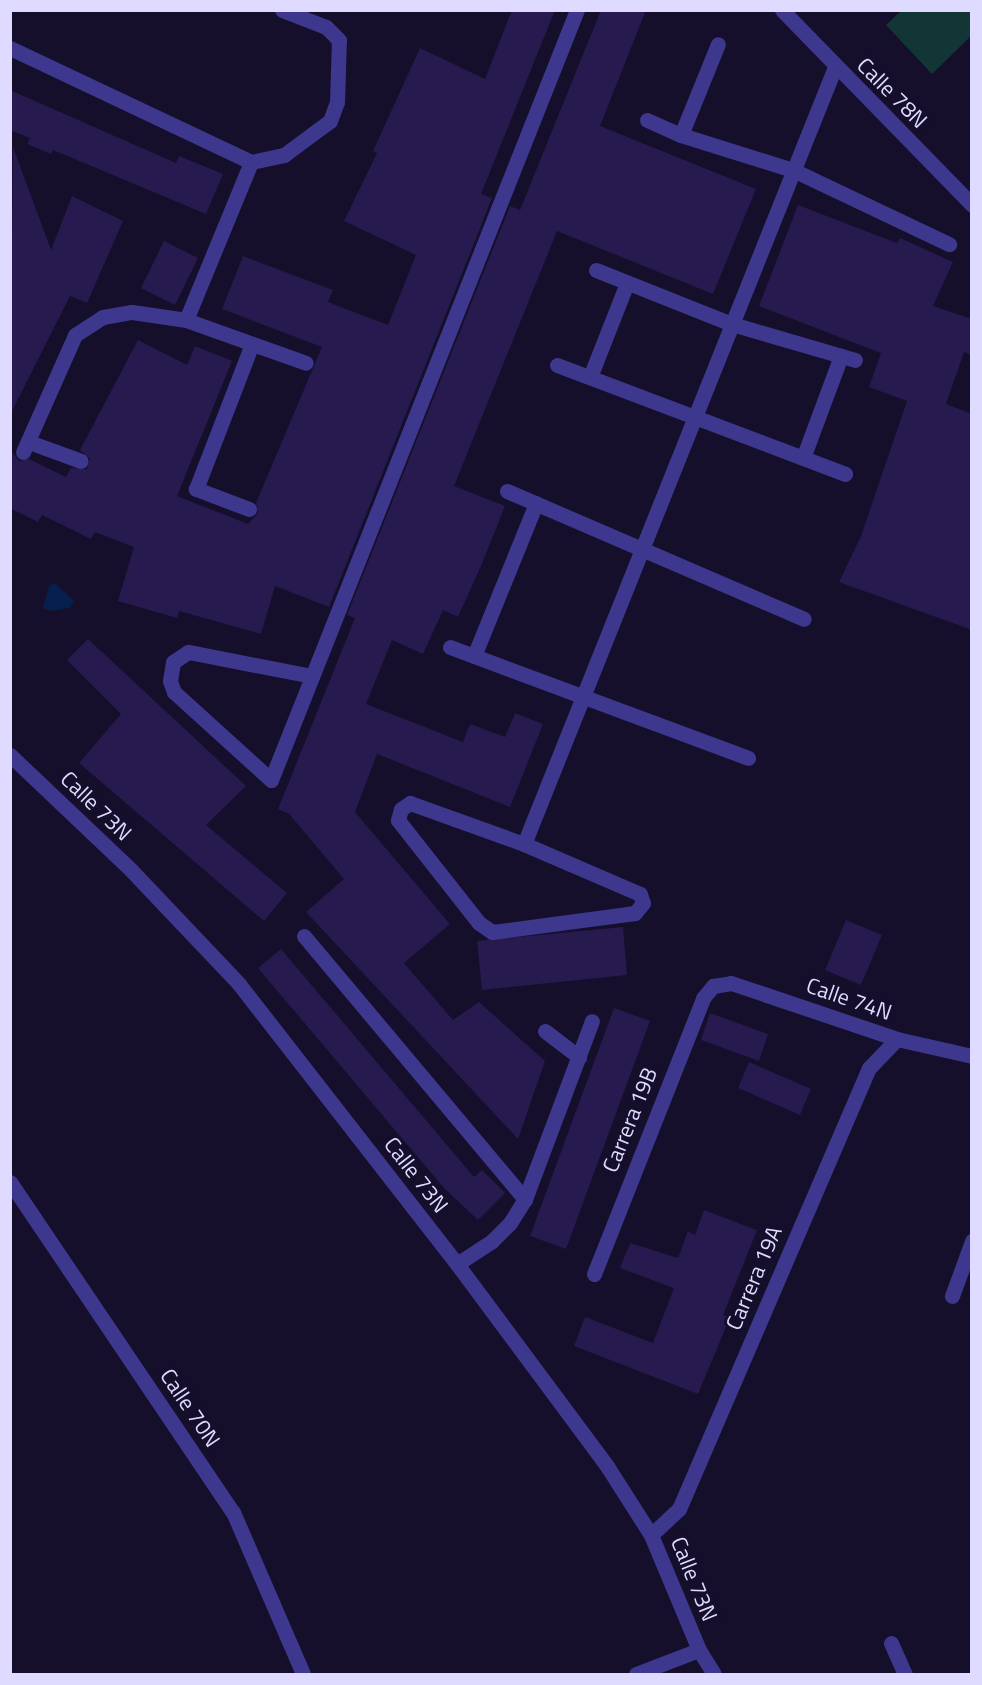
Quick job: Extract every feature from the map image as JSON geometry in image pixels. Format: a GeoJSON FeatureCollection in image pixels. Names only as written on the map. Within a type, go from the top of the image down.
{"type":"FeatureCollection","features":[{"type":"Feature","properties":{"kind":"street"},"geometry":{"type":"LineString","coordinates":[[10,48],[251,162],[284,155],[330,121],[337,102],[339,40],[326,27],[282,10]]}},
{"type":"Feature","properties":{"kind":"street"},"geometry":{"type":"LineString","coordinates":[[312,675],[188,652],[173,662],[170,681],[174,692],[271,780],[577,10]]}},
{"type":"Feature","properties":{"kind":"street","name":"Calle 78N"},"geometry":{"type":"LineString","coordinates":[[782,10],[835,67],[972,205]]}},
{"type":"Feature","properties":{"kind":"street"},"geometry":{"type":"LineString","coordinates":[[681,135],[718,44]]}},
{"type":"Feature","properties":{"kind":"street"},"geometry":{"type":"LineString","coordinates":[[524,844],[641,546],[835,67]]}},
{"type":"Feature","properties":{"kind":"street"},"geometry":{"type":"LineString","coordinates":[[647,120],[681,135],[793,171],[950,244]]}},
{"type":"Feature","properties":{"kind":"street"},"geometry":{"type":"LineString","coordinates":[[186,320],[251,162]]}},
{"type":"Feature","properties":{"kind":"street"},"geometry":{"type":"LineString","coordinates":[[596,270],[732,324],[848,358],[803,458]]}},
{"type":"Feature","properties":{"kind":"street"},"geometry":{"type":"LineString","coordinates":[[590,377],[627,282]]}},
{"type":"Feature","properties":{"kind":"street"},"geometry":{"type":"LineString","coordinates":[[81,461],[26,447],[75,335],[103,316],[132,312],[186,320],[306,363]]}},
{"type":"Feature","properties":{"kind":"street"},"geometry":{"type":"LineString","coordinates":[[249,509],[196,489],[252,344]]}},
{"type":"Feature","properties":{"kind":"street"},"geometry":{"type":"LineString","coordinates":[[558,365],[845,474]]}},
{"type":"Feature","properties":{"kind":"street"},"geometry":{"type":"LineString","coordinates":[[507,491],[641,546],[804,620]]}},
{"type":"Feature","properties":{"kind":"street"},"geometry":{"type":"LineString","coordinates":[[474,656],[536,503]]}},
{"type":"Feature","properties":{"kind":"street"},"geometry":{"type":"LineString","coordinates":[[450,648],[748,758]]}},
{"type":"Feature","properties":{"kind":"street","name":"Calle 73N"},"geometry":{"type":"LineString","coordinates":[[10,755],[131,870],[239,984],[457,1264],[607,1466],[651,1535],[699,1650],[714,1674]]}},
{"type":"Feature","properties":{"kind":"street"},"geometry":{"type":"LineString","coordinates":[[410,803],[524,844],[640,894],[643,903],[635,913],[492,932],[479,923],[398,820],[401,809],[410,803]]}},
{"type":"Feature","properties":{"kind":"street"},"geometry":{"type":"LineString","coordinates":[[304,936],[525,1199]]}},
{"type":"Feature","properties":{"kind":"street","name":"Calle 74N"},"geometry":{"type":"LineString","coordinates":[[713,986],[731,983],[897,1039],[972,1056]]}},
{"type":"Feature","properties":{"kind":"street","name":"Carrera 19B"},"geometry":{"type":"LineString","coordinates":[[594,1274],[703,998],[713,986]]}},
{"type":"Feature","properties":{"kind":"street"},"geometry":{"type":"LineString","coordinates":[[457,1264],[492,1241],[510,1223],[525,1199],[592,1021]]}},
{"type":"Feature","properties":{"kind":"street"},"geometry":{"type":"LineString","coordinates":[[545,1031],[579,1057]]}},
{"type":"Feature","properties":{"kind":"street","name":"Carrera 19A"},"geometry":{"type":"LineString","coordinates":[[651,1535],[679,1509],[869,1068],[897,1039]]}},
{"type":"Feature","properties":{"kind":"street","name":"Calle 70N"},"geometry":{"type":"LineString","coordinates":[[10,1182],[233,1512],[303,1674]]}},
{"type":"Feature","properties":{"kind":"street"},"geometry":{"type":"LineString","coordinates":[[952,1296],[972,1241]]}},
{"type":"Feature","properties":{"kind":"street"},"geometry":{"type":"LineString","coordinates":[[891,1643],[905,1674]]}},
{"type":"Feature","properties":{"kind":"street"},"geometry":{"type":"LineString","coordinates":[[636,1674],[699,1650]]}},
{"type":"Feature","properties":{"kind":"green space"},"geometry":{"type":"Polygon","coordinates":[[[901,11],[971,11],[971,36],[932,74],[886,25],[901,11]]]}},
{"type":"Feature","properties":{"kind":"water"},"geometry":{"type":"Polygon","coordinates":[[[55,583],[74,601],[70,608],[50,611],[43,608],[49,586],[55,583]]]}},
{"type":"Feature","properties":{"kind":"building"},"geometry":{"type":"Polygon","coordinates":[[[512,10],[555,10],[481,194],[492,198],[329,607],[275,586],[261,634],[179,611],[177,618],[118,601],[134,547],[95,532],[91,539],[42,515],[38,522],[10,508],[10,450],[19,461],[29,459],[66,477],[71,468],[87,469],[90,459],[80,450],[138,340],[187,365],[195,346],[232,361],[177,496],[248,524],[258,513],[256,503],[322,347],[222,309],[243,256],[333,290],[328,302],[388,325],[416,255],[344,221],[377,153],[373,151],[420,48],[485,79],[512,10]]]}},
{"type":"Feature","properties":{"kind":"building"},"geometry":{"type":"Polygon","coordinates":[[[601,10],[646,10],[600,126],[756,189],[713,294],[557,231],[454,486],[505,506],[481,566],[458,617],[443,610],[423,654],[392,640],[366,704],[463,742],[470,724],[505,737],[515,713],[543,724],[510,807],[377,754],[355,812],[450,924],[404,963],[453,1020],[479,1002],[545,1061],[518,1139],[306,912],[344,879],[289,814],[278,809],[355,618],[347,615],[510,206],[520,210],[601,10]]]}},
{"type":"Feature","properties":{"kind":"building"},"geometry":{"type":"Polygon","coordinates":[[[10,90],[176,163],[179,156],[223,174],[206,214],[53,150],[51,154],[27,144],[30,138],[10,130],[10,90]]]}},
{"type":"Feature","properties":{"kind":"building"},"geometry":{"type":"Polygon","coordinates":[[[13,147],[51,250],[72,196],[123,221],[87,303],[70,296],[10,415],[13,147]]]}},
{"type":"Feature","properties":{"kind":"building"},"geometry":{"type":"Polygon","coordinates":[[[798,205],[897,243],[900,238],[953,262],[933,306],[972,319],[972,355],[964,352],[946,404],[972,414],[972,630],[839,582],[861,536],[907,401],[869,387],[881,353],[759,306],[798,205]]]}},
{"type":"Feature","properties":{"kind":"building"},"geometry":{"type":"Polygon","coordinates":[[[164,241],[198,258],[175,305],[141,288],[164,241]]]}},
{"type":"Feature","properties":{"kind":"building"},"geometry":{"type":"Polygon","coordinates":[[[88,639],[246,786],[206,825],[287,893],[264,921],[79,763],[121,714],[67,660],[88,639]]]}},
{"type":"Feature","properties":{"kind":"building"},"geometry":{"type":"Polygon","coordinates":[[[846,920],[882,935],[861,985],[825,970],[846,920]]]}},
{"type":"Feature","properties":{"kind":"building"},"geometry":{"type":"Polygon","coordinates":[[[623,927],[627,975],[482,990],[477,941],[623,927]]]}},
{"type":"Feature","properties":{"kind":"building"},"geometry":{"type":"Polygon","coordinates":[[[281,949],[474,1177],[482,1170],[505,1193],[478,1220],[444,1188],[258,968],[281,949]]]}},
{"type":"Feature","properties":{"kind":"building"},"geometry":{"type":"Polygon","coordinates":[[[614,1008],[650,1021],[566,1249],[530,1236],[614,1008]]]}},
{"type":"Feature","properties":{"kind":"building"},"geometry":{"type":"Polygon","coordinates":[[[710,1013],[768,1034],[759,1061],[701,1040],[710,1013]]]}},
{"type":"Feature","properties":{"kind":"building"},"geometry":{"type":"Polygon","coordinates":[[[749,1062],[811,1089],[800,1115],[738,1088],[749,1062]]]}},
{"type":"Feature","properties":{"kind":"building"},"geometry":{"type":"Polygon","coordinates":[[[704,1210],[757,1230],[723,1315],[730,1317],[698,1394],[574,1346],[585,1317],[653,1343],[674,1288],[620,1268],[630,1243],[678,1258],[688,1231],[695,1235],[704,1210]]]}}]}
